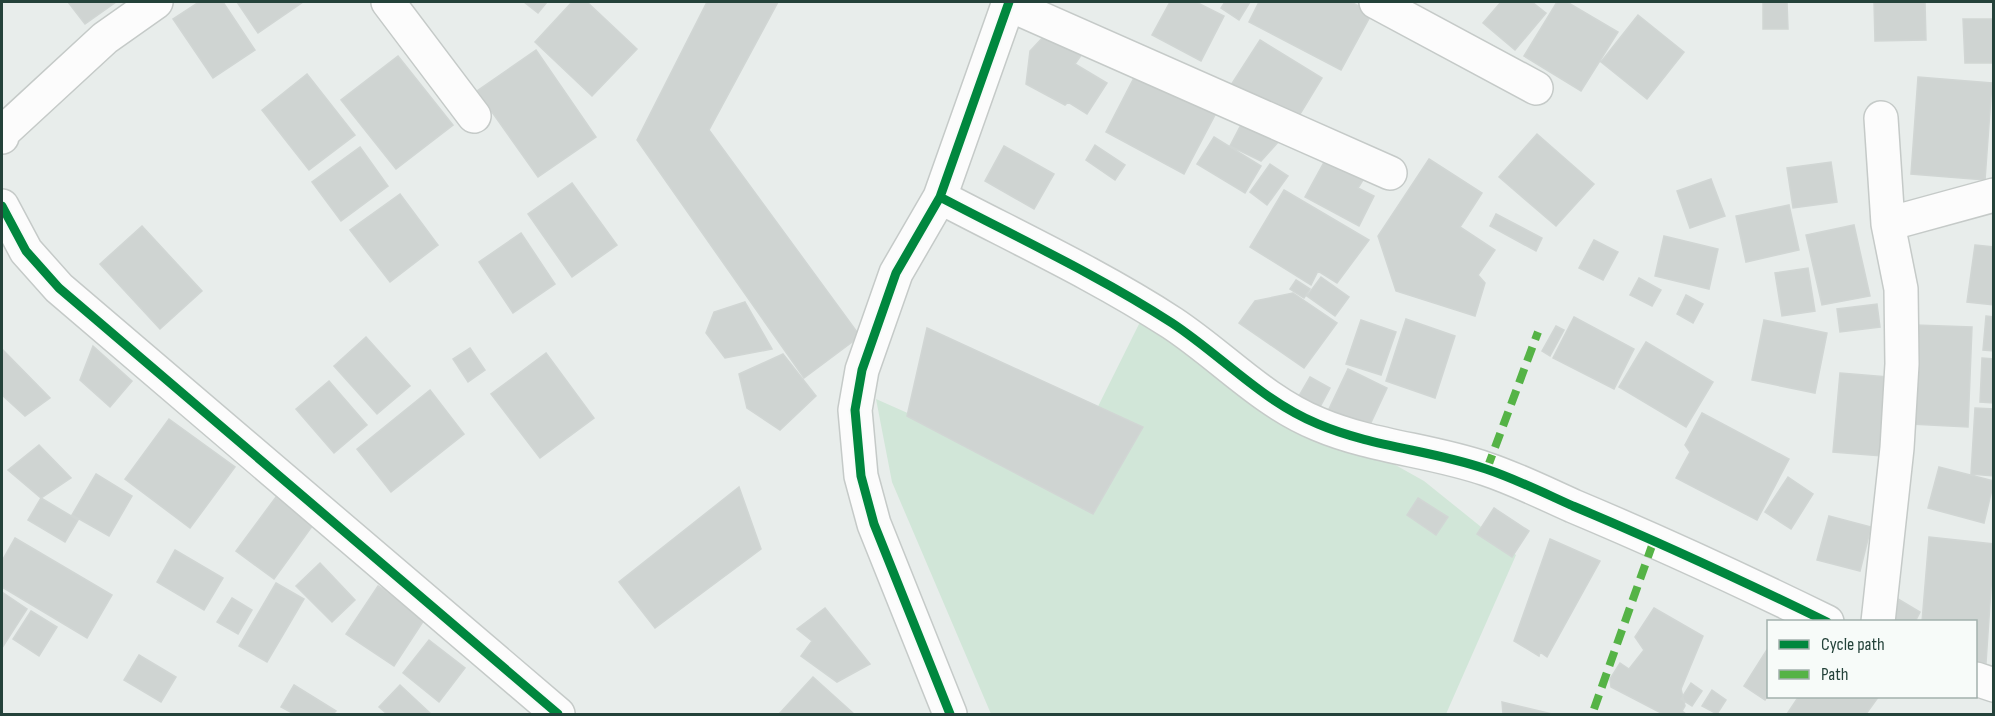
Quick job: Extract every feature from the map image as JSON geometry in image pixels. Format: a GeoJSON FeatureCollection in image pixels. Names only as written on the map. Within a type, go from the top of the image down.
{"type":"FeatureCollection","features":[{"type":"Feature","properties":{"kind":"street"},"geometry":{"type":"LineString","coordinates":[[2,137],[2,133],[63,74],[105,38],[156,2]]}},
{"type":"Feature","properties":{"kind":"street"},"geometry":{"type":"LineString","coordinates":[[388,2],[474,116]]}},
{"type":"Feature","properties":{"kind":"street"},"geometry":{"type":"LineString","coordinates":[[1376,2],[1536,88]]}},
{"type":"Feature","properties":{"kind":"street"},"geometry":{"type":"LineString","coordinates":[[950,714],[874,524],[861,476],[855,410],[862,370],[896,273],[940,197],[1008,3],[1390,172]]}},
{"type":"Feature","properties":{"kind":"street"},"geometry":{"type":"LineString","coordinates":[[1878,620],[1897,448],[1902,364],[1901,289],[1888,224],[1881,118]]}},
{"type":"Feature","properties":{"kind":"street"},"geometry":{"type":"LineString","coordinates":[[1888,224],[1994,195]]}},
{"type":"Feature","properties":{"kind":"street"},"geometry":{"type":"LineString","coordinates":[[940,197],[1116,286],[1181,329],[1254,388],[1284,408],[1310,421],[1374,442],[1437,453],[1487,469],[1654,540],[1825,620]]}},
{"type":"Feature","properties":{"kind":"street"},"geometry":{"type":"LineString","coordinates":[[2,206],[26,251],[59,288],[558,714]]}},
{"type":"Feature","properties":{"kind":"street"},"geometry":{"type":"LineString","coordinates":[[1977,679],[1994,686]]}},
{"type":"Feature","properties":{"kind":"green space"},"geometry":{"type":"Polygon","coordinates":[[[1140,322],[1424,481],[1516,555],[1446,714],[991,714],[892,482],[876,399],[1061,481],[1140,322]]]}},
{"type":"Feature","properties":{"kind":"building"},"geometry":{"type":"Polygon","coordinates":[[[68,2],[116,2],[85,24],[68,2]]]}},
{"type":"Feature","properties":{"kind":"building"},"geometry":{"type":"Polygon","coordinates":[[[199,2],[223,2],[255,50],[213,78],[173,19],[199,2]]]}},
{"type":"Feature","properties":{"kind":"building"},"geometry":{"type":"Polygon","coordinates":[[[237,2],[303,2],[258,33],[237,2]]]}},
{"type":"Feature","properties":{"kind":"building"},"geometry":{"type":"Polygon","coordinates":[[[524,2],[547,2],[538,13],[524,2]]]}},
{"type":"Feature","properties":{"kind":"building"},"geometry":{"type":"Polygon","coordinates":[[[572,2],[587,2],[637,49],[592,96],[535,42],[572,2]]]}},
{"type":"Feature","properties":{"kind":"building"},"geometry":{"type":"Polygon","coordinates":[[[707,2],[778,2],[709,130],[860,336],[804,378],[637,140],[707,2]]]}},
{"type":"Feature","properties":{"kind":"building"},"geometry":{"type":"Polygon","coordinates":[[[1170,2],[1196,2],[1224,16],[1201,61],[1152,35],[1170,2]]]}},
{"type":"Feature","properties":{"kind":"building"},"geometry":{"type":"Polygon","coordinates":[[[1225,2],[1250,2],[1239,20],[1221,8],[1225,2]]]}},
{"type":"Feature","properties":{"kind":"building"},"geometry":{"type":"Polygon","coordinates":[[[1259,2],[1351,2],[1372,13],[1341,70],[1249,22],[1259,2]]]}},
{"type":"Feature","properties":{"kind":"building"},"geometry":{"type":"Polygon","coordinates":[[[1501,2],[1532,2],[1546,13],[1515,50],[1483,23],[1501,2]]]}},
{"type":"Feature","properties":{"kind":"building"},"geometry":{"type":"Polygon","coordinates":[[[1557,2],[1567,2],[1618,32],[1581,91],[1524,56],[1557,2]]]}},
{"type":"Feature","properties":{"kind":"building"},"geometry":{"type":"Polygon","coordinates":[[[1763,2],[1787,2],[1788,29],[1763,29],[1763,2]]]}},
{"type":"Feature","properties":{"kind":"building"},"geometry":{"type":"Polygon","coordinates":[[[1874,2],[1925,2],[1926,40],[1875,41],[1874,2]]]}},
{"type":"Feature","properties":{"kind":"building"},"geometry":{"type":"Polygon","coordinates":[[[1638,15],[1684,52],[1647,99],[1601,62],[1638,15]]]}},
{"type":"Feature","properties":{"kind":"building"},"geometry":{"type":"Polygon","coordinates":[[[1963,19],[1994,19],[1994,63],[1965,63],[1963,19]]]}},
{"type":"Feature","properties":{"kind":"building"},"geometry":{"type":"Polygon","coordinates":[[[1047,33],[1082,54],[1075,64],[1107,83],[1087,114],[1068,102],[1065,105],[1026,84],[1030,51],[1047,33]]]}},
{"type":"Feature","properties":{"kind":"building"},"geometry":{"type":"Polygon","coordinates":[[[1260,40],[1322,78],[1294,124],[1231,85],[1260,40]]]}},
{"type":"Feature","properties":{"kind":"building"},"geometry":{"type":"Polygon","coordinates":[[[536,50],[596,137],[538,177],[477,91],[536,50]]]}},
{"type":"Feature","properties":{"kind":"building"},"geometry":{"type":"Polygon","coordinates":[[[398,56],[453,125],[396,169],[341,100],[398,56]]]}},
{"type":"Feature","properties":{"kind":"building"},"geometry":{"type":"Polygon","coordinates":[[[1137,72],[1216,113],[1184,174],[1106,132],[1137,72]]]}},
{"type":"Feature","properties":{"kind":"building"},"geometry":{"type":"Polygon","coordinates":[[[307,74],[355,135],[309,170],[262,110],[307,74]]]}},
{"type":"Feature","properties":{"kind":"building"},"geometry":{"type":"Polygon","coordinates":[[[1918,77],[1992,83],[1985,180],[1911,174],[1918,77]]]}},
{"type":"Feature","properties":{"kind":"building"},"geometry":{"type":"Polygon","coordinates":[[[1243,121],[1280,140],[1261,161],[1230,146],[1243,121]]]}},
{"type":"Feature","properties":{"kind":"building"},"geometry":{"type":"Polygon","coordinates":[[[1537,134],[1594,184],[1556,226],[1499,177],[1537,134]]]}},
{"type":"Feature","properties":{"kind":"building"},"geometry":{"type":"Polygon","coordinates":[[[1214,137],[1261,166],[1245,193],[1197,164],[1214,137]]]}},
{"type":"Feature","properties":{"kind":"building"},"geometry":{"type":"Polygon","coordinates":[[[1095,145],[1125,165],[1115,180],[1086,160],[1095,145]]]}},
{"type":"Feature","properties":{"kind":"building"},"geometry":{"type":"Polygon","coordinates":[[[1004,146],[1054,174],[1034,209],[985,181],[1004,146]]]}},
{"type":"Feature","properties":{"kind":"building"},"geometry":{"type":"Polygon","coordinates":[[[360,147],[388,186],[341,221],[312,182],[360,147]]]}},
{"type":"Feature","properties":{"kind":"building"},"geometry":{"type":"Polygon","coordinates":[[[1328,155],[1366,175],[1358,188],[1374,196],[1359,226],[1305,197],[1328,155]]]}},
{"type":"Feature","properties":{"kind":"building"},"geometry":{"type":"Polygon","coordinates":[[[1429,159],[1482,193],[1460,227],[1495,250],[1478,275],[1485,283],[1475,316],[1396,291],[1378,236],[1429,159]]]}},
{"type":"Feature","properties":{"kind":"building"},"geometry":{"type":"Polygon","coordinates":[[[1831,162],[1837,202],[1793,208],[1787,168],[1831,162]]]}},
{"type":"Feature","properties":{"kind":"building"},"geometry":{"type":"Polygon","coordinates":[[[1270,164],[1288,176],[1267,205],[1250,192],[1270,164]]]}},
{"type":"Feature","properties":{"kind":"building"},"geometry":{"type":"Polygon","coordinates":[[[1711,179],[1725,216],[1690,228],[1677,191],[1711,179]]]}},
{"type":"Feature","properties":{"kind":"building"},"geometry":{"type":"Polygon","coordinates":[[[572,183],[617,245],[572,277],[528,214],[572,183]]]}},
{"type":"Feature","properties":{"kind":"building"},"geometry":{"type":"Polygon","coordinates":[[[1284,190],[1369,240],[1337,283],[1318,271],[1311,285],[1250,247],[1284,190]]]}},
{"type":"Feature","properties":{"kind":"building"},"geometry":{"type":"Polygon","coordinates":[[[400,194],[438,245],[390,282],[350,230],[400,194]]]}},
{"type":"Feature","properties":{"kind":"building"},"geometry":{"type":"Polygon","coordinates":[[[1789,205],[1799,250],[1746,262],[1736,216],[1789,205]]]}},
{"type":"Feature","properties":{"kind":"building"},"geometry":{"type":"Polygon","coordinates":[[[1496,214],[1542,238],[1536,251],[1490,226],[1496,214]]]}},
{"type":"Feature","properties":{"kind":"building"},"geometry":{"type":"Polygon","coordinates":[[[1854,225],[1870,296],[1822,305],[1806,235],[1854,225]]]}},
{"type":"Feature","properties":{"kind":"building"},"geometry":{"type":"Polygon","coordinates":[[[142,226],[202,291],[160,329],[100,264],[142,226]]]}},
{"type":"Feature","properties":{"kind":"building"},"geometry":{"type":"Polygon","coordinates":[[[521,233],[555,284],[513,313],[479,262],[521,233]]]}},
{"type":"Feature","properties":{"kind":"building"},"geometry":{"type":"Polygon","coordinates":[[[1664,236],[1718,249],[1709,289],[1655,276],[1664,236]]]}},
{"type":"Feature","properties":{"kind":"building"},"geometry":{"type":"Polygon","coordinates":[[[1594,240],[1618,252],[1603,280],[1579,268],[1594,240]]]}},
{"type":"Feature","properties":{"kind":"building"},"geometry":{"type":"Polygon","coordinates":[[[1975,245],[1994,247],[1994,305],[1967,302],[1975,245]]]}},
{"type":"Feature","properties":{"kind":"building"},"geometry":{"type":"Polygon","coordinates":[[[1808,268],[1815,311],[1782,316],[1775,273],[1808,268]]]}},
{"type":"Feature","properties":{"kind":"building"},"geometry":{"type":"Polygon","coordinates":[[[1321,277],[1349,297],[1335,316],[1307,296],[1321,277]]]}},
{"type":"Feature","properties":{"kind":"building"},"geometry":{"type":"Polygon","coordinates":[[[1639,278],[1661,290],[1652,306],[1630,295],[1639,278]]]}},
{"type":"Feature","properties":{"kind":"building"},"geometry":{"type":"Polygon","coordinates":[[[1296,280],[1310,289],[1304,298],[1290,289],[1296,280]]]}},
{"type":"Feature","properties":{"kind":"building"},"geometry":{"type":"Polygon","coordinates":[[[1293,293],[1337,323],[1304,368],[1239,323],[1255,301],[1293,293]]]}},
{"type":"Feature","properties":{"kind":"building"},"geometry":{"type":"Polygon","coordinates":[[[1686,295],[1703,304],[1693,323],[1677,314],[1686,295]]]}},
{"type":"Feature","properties":{"kind":"building"},"geometry":{"type":"Polygon","coordinates":[[[745,302],[772,349],[725,358],[706,333],[714,312],[745,302]]]}},
{"type":"Feature","properties":{"kind":"building"},"geometry":{"type":"Polygon","coordinates":[[[1877,304],[1880,327],[1840,332],[1837,309],[1877,304]]]}},
{"type":"Feature","properties":{"kind":"building"},"geometry":{"type":"Polygon","coordinates":[[[1986,316],[1994,317],[1994,351],[1983,350],[1986,316]]]}},
{"type":"Feature","properties":{"kind":"building"},"geometry":{"type":"Polygon","coordinates":[[[1574,317],[1634,349],[1614,389],[1553,358],[1574,317]]]}},
{"type":"Feature","properties":{"kind":"building"},"geometry":{"type":"Polygon","coordinates":[[[1406,319],[1455,336],[1435,398],[1386,381],[1406,319]]]}},
{"type":"Feature","properties":{"kind":"building"},"geometry":{"type":"Polygon","coordinates":[[[1361,320],[1396,332],[1381,375],[1346,364],[1361,320]]]}},
{"type":"Feature","properties":{"kind":"building"},"geometry":{"type":"Polygon","coordinates":[[[1764,320],[1827,333],[1815,393],[1752,380],[1764,320]]]}},
{"type":"Feature","properties":{"kind":"building"},"geometry":{"type":"Polygon","coordinates":[[[1915,325],[1972,327],[1968,427],[1911,424],[1915,325]]]}},
{"type":"Feature","properties":{"kind":"building"},"geometry":{"type":"Polygon","coordinates":[[[1556,326],[1564,330],[1550,356],[1542,351],[1556,326]]]}},
{"type":"Feature","properties":{"kind":"building"},"geometry":{"type":"Polygon","coordinates":[[[927,328],[1143,427],[1093,514],[907,416],[927,328]]]}},
{"type":"Feature","properties":{"kind":"building"},"geometry":{"type":"Polygon","coordinates":[[[366,337],[410,386],[377,414],[334,366],[366,337]]]}},
{"type":"Feature","properties":{"kind":"building"},"geometry":{"type":"Polygon","coordinates":[[[1646,342],[1713,382],[1686,427],[1619,387],[1646,342]]]}},
{"type":"Feature","properties":{"kind":"building"},"geometry":{"type":"Polygon","coordinates":[[[93,346],[132,381],[110,407],[80,380],[93,346]]]}},
{"type":"Feature","properties":{"kind":"building"},"geometry":{"type":"Polygon","coordinates":[[[470,348],[485,370],[468,382],[453,359],[470,348]]]}},
{"type":"Feature","properties":{"kind":"building"},"geometry":{"type":"Polygon","coordinates":[[[2,349],[50,398],[25,416],[2,395],[2,349]]]}},
{"type":"Feature","properties":{"kind":"building"},"geometry":{"type":"Polygon","coordinates":[[[546,353],[594,418],[540,458],[491,394],[546,353]]]}},
{"type":"Feature","properties":{"kind":"building"},"geometry":{"type":"Polygon","coordinates":[[[783,354],[816,396],[780,430],[747,408],[739,374],[783,354]]]}},
{"type":"Feature","properties":{"kind":"building"},"geometry":{"type":"Polygon","coordinates":[[[1982,358],[1994,359],[1994,403],[1980,402],[1982,358]]]}},
{"type":"Feature","properties":{"kind":"building"},"geometry":{"type":"Polygon","coordinates":[[[1348,369],[1387,388],[1368,429],[1329,409],[1348,369]]]}},
{"type":"Feature","properties":{"kind":"building"},"geometry":{"type":"Polygon","coordinates":[[[1840,373],[1888,377],[1882,456],[1833,452],[1840,373]]]}},
{"type":"Feature","properties":{"kind":"building"},"geometry":{"type":"Polygon","coordinates":[[[1310,377],[1330,388],[1320,407],[1299,396],[1310,377]]]}},
{"type":"Feature","properties":{"kind":"building"},"geometry":{"type":"Polygon","coordinates":[[[329,381],[367,425],[334,453],[296,409],[329,381]]]}},
{"type":"Feature","properties":{"kind":"building"},"geometry":{"type":"Polygon","coordinates":[[[430,390],[464,434],[391,492],[357,449],[430,390]]]}},
{"type":"Feature","properties":{"kind":"building"},"geometry":{"type":"Polygon","coordinates":[[[1975,408],[1994,409],[1994,476],[1971,474],[1975,408]]]}},
{"type":"Feature","properties":{"kind":"building"},"geometry":{"type":"Polygon","coordinates":[[[1702,413],[1789,459],[1757,520],[1676,478],[1690,452],[1685,445],[1702,413]]]}},
{"type":"Feature","properties":{"kind":"building"},"geometry":{"type":"Polygon","coordinates":[[[169,419],[235,467],[190,528],[125,479],[169,419]]]}},
{"type":"Feature","properties":{"kind":"building"},"geometry":{"type":"Polygon","coordinates":[[[39,445],[71,478],[41,498],[8,470],[39,445]]]}},
{"type":"Feature","properties":{"kind":"building"},"geometry":{"type":"Polygon","coordinates":[[[1939,467],[1994,481],[1984,523],[1928,508],[1939,467]]]}},
{"type":"Feature","properties":{"kind":"building"},"geometry":{"type":"Polygon","coordinates":[[[96,474],[132,496],[109,536],[72,515],[96,474]]]}},
{"type":"Feature","properties":{"kind":"building"},"geometry":{"type":"Polygon","coordinates":[[[1788,477],[1813,494],[1791,529],[1765,512],[1788,477]]]}},
{"type":"Feature","properties":{"kind":"building"},"geometry":{"type":"Polygon","coordinates":[[[739,487],[761,549],[655,628],[619,582],[739,487]]]}},
{"type":"Feature","properties":{"kind":"building"},"geometry":{"type":"Polygon","coordinates":[[[276,497],[313,525],[274,579],[236,551],[276,497]]]}},
{"type":"Feature","properties":{"kind":"building"},"geometry":{"type":"Polygon","coordinates":[[[41,498],[78,520],[65,542],[28,520],[41,498]]]}},
{"type":"Feature","properties":{"kind":"building"},"geometry":{"type":"Polygon","coordinates":[[[1418,498],[1448,517],[1436,535],[1407,515],[1418,498]]]}},
{"type":"Feature","properties":{"kind":"building"},"geometry":{"type":"Polygon","coordinates":[[[1494,508],[1529,531],[1512,557],[1477,534],[1494,508]]]}},
{"type":"Feature","properties":{"kind":"building"},"geometry":{"type":"Polygon","coordinates":[[[1829,516],[1871,527],[1860,571],[1817,560],[1829,516]]]}},
{"type":"Feature","properties":{"kind":"building"},"geometry":{"type":"Polygon","coordinates":[[[1929,537],[1994,544],[1986,663],[1977,662],[1977,620],[1922,620],[1929,537]]]}},
{"type":"Feature","properties":{"kind":"building"},"geometry":{"type":"Polygon","coordinates":[[[15,538],[112,595],[87,638],[2,587],[2,561],[15,538]]]}},
{"type":"Feature","properties":{"kind":"building"},"geometry":{"type":"Polygon","coordinates":[[[1550,539],[1600,561],[1547,657],[1540,652],[1539,656],[1514,641],[1550,539]]]}},
{"type":"Feature","properties":{"kind":"building"},"geometry":{"type":"Polygon","coordinates":[[[175,550],[223,578],[204,610],[157,582],[175,550]]]}},
{"type":"Feature","properties":{"kind":"building"},"geometry":{"type":"Polygon","coordinates":[[[320,563],[355,600],[332,622],[296,586],[320,563]]]}},
{"type":"Feature","properties":{"kind":"building"},"geometry":{"type":"Polygon","coordinates":[[[276,583],[304,599],[267,662],[239,646],[276,583]]]}},
{"type":"Feature","properties":{"kind":"building"},"geometry":{"type":"Polygon","coordinates":[[[378,586],[426,617],[394,666],[346,634],[378,586]]]}},
{"type":"Feature","properties":{"kind":"building"},"geometry":{"type":"Polygon","coordinates":[[[2,592],[27,609],[2,648],[2,592]]]}},
{"type":"Feature","properties":{"kind":"building"},"geometry":{"type":"Polygon","coordinates":[[[232,598],[252,610],[238,634],[217,622],[232,598]]]}},
{"type":"Feature","properties":{"kind":"building"},"geometry":{"type":"Polygon","coordinates":[[[1898,599],[1920,612],[1916,620],[1886,620],[1898,599]]]}},
{"type":"Feature","properties":{"kind":"building"},"geometry":{"type":"Polygon","coordinates":[[[825,608],[870,664],[837,682],[801,656],[812,641],[797,629],[825,608]]]}},
{"type":"Feature","properties":{"kind":"building"},"geometry":{"type":"Polygon","coordinates":[[[1654,608],[1703,636],[1681,689],[1685,706],[1682,711],[1686,714],[1663,714],[1611,687],[1610,679],[1620,663],[1629,669],[1644,650],[1635,637],[1654,608]]]}},
{"type":"Feature","properties":{"kind":"building"},"geometry":{"type":"Polygon","coordinates":[[[31,611],[57,627],[39,656],[13,639],[31,611]]]}},
{"type":"Feature","properties":{"kind":"building"},"geometry":{"type":"Polygon","coordinates":[[[429,640],[465,668],[439,702],[403,673],[429,640]]]}},
{"type":"Feature","properties":{"kind":"building"},"geometry":{"type":"Polygon","coordinates":[[[1767,650],[1767,697],[1765,700],[1744,686],[1767,650]]]}},
{"type":"Feature","properties":{"kind":"building"},"geometry":{"type":"Polygon","coordinates":[[[139,655],[176,677],[161,702],[124,680],[139,655]]]}},
{"type":"Feature","properties":{"kind":"building"},"geometry":{"type":"Polygon","coordinates":[[[813,677],[854,714],[779,714],[813,677]]]}},
{"type":"Feature","properties":{"kind":"building"},"geometry":{"type":"Polygon","coordinates":[[[1691,683],[1702,691],[1692,706],[1681,699],[1691,683]]]}},
{"type":"Feature","properties":{"kind":"building"},"geometry":{"type":"Polygon","coordinates":[[[294,685],[336,711],[333,714],[294,714],[281,707],[294,685]]]}},
{"type":"Feature","properties":{"kind":"building"},"geometry":{"type":"Polygon","coordinates":[[[400,685],[431,714],[387,714],[379,707],[400,685]]]}},
{"type":"Feature","properties":{"kind":"building"},"geometry":{"type":"Polygon","coordinates":[[[1712,690],[1726,700],[1717,714],[1702,706],[1712,690]]]}},
{"type":"Feature","properties":{"kind":"building"},"geometry":{"type":"Polygon","coordinates":[[[1798,698],[1878,698],[1866,714],[1787,714],[1798,698]]]}},
{"type":"Feature","properties":{"kind":"building"},"geometry":{"type":"Polygon","coordinates":[[[1502,702],[1552,714],[1503,714],[1502,702]]]}},
{"type":"Feature","properties":{"kind":"marked path"},"geometry":{"type":"LineString","coordinates":[[1487,469],[1538,332]]}},
{"type":"Feature","properties":{"kind":"marked path"},"geometry":{"type":"LineString","coordinates":[[1594,709],[1654,540]]}},
{"type":"Feature","properties":{"kind":"cycle path"},"geometry":{"type":"LineString","coordinates":[[950,714],[874,524],[861,476],[855,410],[862,370],[896,273],[940,197],[1009,2]]}},
{"type":"Feature","properties":{"kind":"cycle path"},"geometry":{"type":"LineString","coordinates":[[940,197],[1144,305],[1190,336],[1260,391],[1318,424],[1359,438],[1444,457],[1508,477],[1701,562],[1823,620]]}},
{"type":"Feature","properties":{"kind":"cycle path"},"geometry":{"type":"LineString","coordinates":[[2,206],[26,251],[59,288],[558,714]]}}]}
